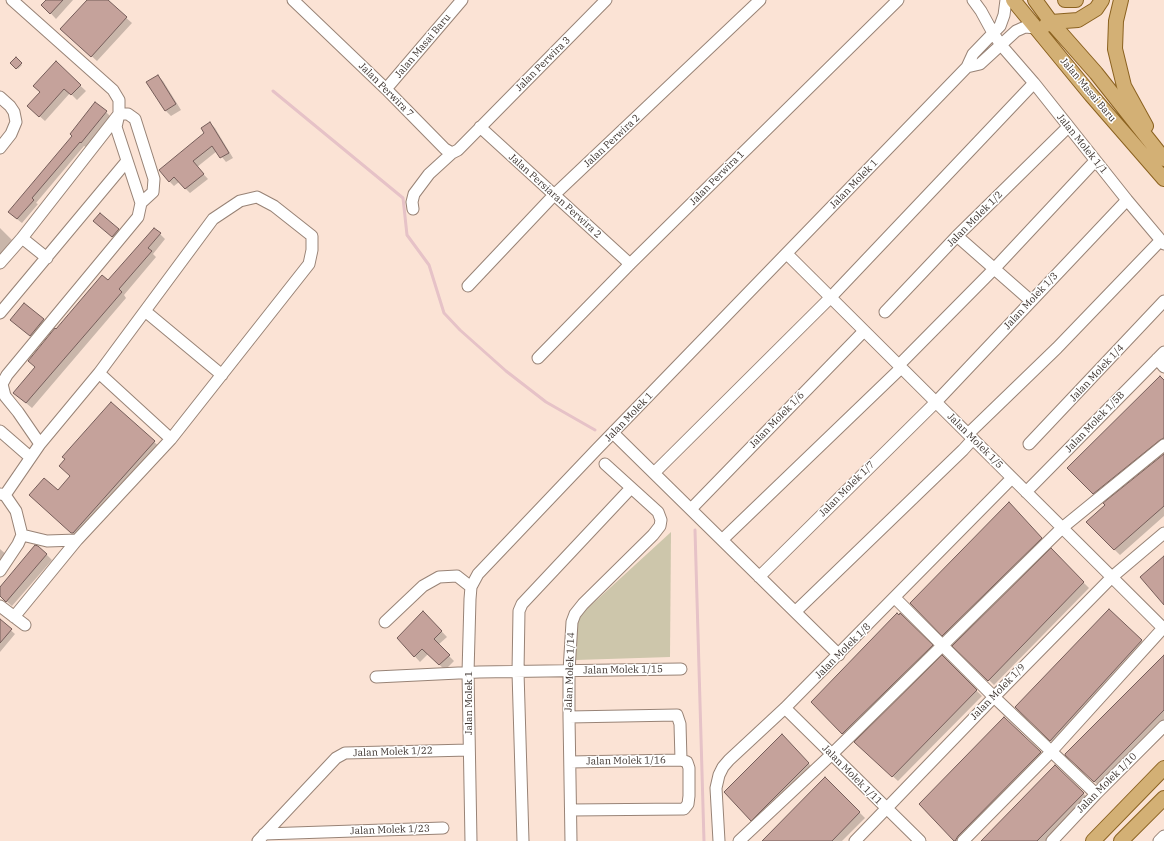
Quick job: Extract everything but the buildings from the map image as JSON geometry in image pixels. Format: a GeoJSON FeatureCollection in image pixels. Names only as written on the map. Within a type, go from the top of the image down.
{"type":"FeatureCollection","features":[{"type":"Feature","properties":{"kind":"main road","name":"Jalan Masai Baru"},"geometry":{"type":"LineString","coordinates":[[1013,0],[1091,95],[1164,179]]}},
{"type":"Feature","properties":{"kind":"main road","name":"Jalan Masai Baru"},"geometry":{"type":"LineString","coordinates":[[1035,0],[1051,22],[1096,73],[1164,159]]}},
{"type":"Feature","properties":{"kind":"main road"},"geometry":{"type":"LineString","coordinates":[[1066,0],[1076,0]]}},
{"type":"Feature","properties":{"kind":"main road"},"geometry":{"type":"LineString","coordinates":[[1036,28],[1051,22],[1078,20],[1096,9],[1102,0]]}},
{"type":"Feature","properties":{"kind":"main road"},"geometry":{"type":"LineString","coordinates":[[1121,0],[1116,21],[1115,49],[1124,86],[1164,159]]}},
{"type":"Feature","properties":{"kind":"main road"},"geometry":{"type":"LineString","coordinates":[[1093,841],[1164,768]]}},
{"type":"Feature","properties":{"kind":"main road"},"geometry":{"type":"LineString","coordinates":[[1121,841],[1164,798]]}},
{"type":"Feature","properties":{"kind":"street"},"geometry":{"type":"LineString","coordinates":[[12,0],[113,90],[119,100],[119,114],[116,128],[141,203],[138,217],[1,384],[5,396],[40,444]]}},
{"type":"Feature","properties":{"kind":"street","name":"Jalan Perwira 7"},"geometry":{"type":"LineString","coordinates":[[293,0],[386,89],[445,149],[452,153]]}},
{"type":"Feature","properties":{"kind":"street","name":"Jalan Perwira 3"},"geometry":{"type":"LineString","coordinates":[[480,128],[606,0]]}},
{"type":"Feature","properties":{"kind":"street","name":"Jalan Perwira 2"},"geometry":{"type":"LineString","coordinates":[[468,286],[554,195],[760,0]]}},
{"type":"Feature","properties":{"kind":"street","name":"Jalan Perwira 1"},"geometry":{"type":"LineString","coordinates":[[538,358],[630,264],[898,0]]}},
{"type":"Feature","properties":{"kind":"street","name":"Jalan Molek 1/1"},"geometry":{"type":"LineString","coordinates":[[973,0],[1001,44],[1034,83],[1068,128],[1163,242]]}},
{"type":"Feature","properties":{"kind":"street","name":"Jalan Molek 1"},"geometry":{"type":"LineString","coordinates":[[471,841],[468,673],[471,587],[478,574],[967,67],[973,54],[1003,21],[1006,0]]}},
{"type":"Feature","properties":{"kind":"street","name":"Jalan Masai Baru"},"geometry":{"type":"LineString","coordinates":[[386,89],[459,1]]}},
{"type":"Feature","properties":{"kind":"street","name":"Jalan Molek 1"},"geometry":{"type":"LineString","coordinates":[[967,67],[980,64],[1016,31],[1025,27],[1036,28]]}},
{"type":"Feature","properties":{"kind":"street"},"geometry":{"type":"LineString","coordinates":[[654,473],[831,298],[1034,83]]}},
{"type":"Feature","properties":{"kind":"street"},"geometry":{"type":"LineString","coordinates":[[0,97],[14,112],[16,122],[11,134],[0,148]]}},
{"type":"Feature","properties":{"kind":"street"},"geometry":{"type":"LineString","coordinates":[[119,114],[128,114],[135,119],[154,179],[153,192],[141,203]]}},
{"type":"Feature","properties":{"kind":"street"},"geometry":{"type":"LineString","coordinates":[[0,263],[22,238],[119,114]]}},
{"type":"Feature","properties":{"kind":"street"},"geometry":{"type":"LineString","coordinates":[[413,209],[412,202],[414,194],[429,174],[452,153],[458,150],[480,128]]}},
{"type":"Feature","properties":{"kind":"street","name":"Jalan Persiaran Perwira 2"},"geometry":{"type":"LineString","coordinates":[[480,128],[630,264]]}},
{"type":"Feature","properties":{"kind":"street","name":"Jalan Molek 1/2"},"geometry":{"type":"LineString","coordinates":[[885,312],[957,236],[1068,128]]}},
{"type":"Feature","properties":{"kind":"street"},"geometry":{"type":"LineString","coordinates":[[0,313],[127,161]]}},
{"type":"Feature","properties":{"kind":"street"},"geometry":{"type":"LineString","coordinates":[[722,540],[900,367],[1095,161]]}},
{"type":"Feature","properties":{"kind":"street"},"geometry":{"type":"LineString","coordinates":[[0,570],[18,544],[22,535],[16,511],[3,494],[40,444],[99,373],[213,219],[240,201],[257,198],[274,206],[312,236],[312,250],[309,264],[222,375],[171,439],[77,540],[14,616]]}},
{"type":"Feature","properties":{"kind":"street","name":"Jalan Molek 1/3"},"geometry":{"type":"LineString","coordinates":[[936,402],[1127,200]]}},
{"type":"Feature","properties":{"kind":"street"},"geometry":{"type":"LineString","coordinates":[[957,236],[1031,301]]}},
{"type":"Feature","properties":{"kind":"street"},"geometry":{"type":"LineString","coordinates":[[22,238],[47,258]]}},
{"type":"Feature","properties":{"kind":"street"},"geometry":{"type":"LineString","coordinates":[[795,612],[963,450],[970,436],[1163,242]]}},
{"type":"Feature","properties":{"kind":"street","name":"Jalan Molek 1/5"},"geometry":{"type":"LineString","coordinates":[[787,254],[1164,628]]}},
{"type":"Feature","properties":{"kind":"street","name":"Jalan Molek 1/4"},"geometry":{"type":"LineString","coordinates":[[1029,444],[1164,301]]}},
{"type":"Feature","properties":{"kind":"street"},"geometry":{"type":"LineString","coordinates":[[145,311],[222,375]]}},
{"type":"Feature","properties":{"kind":"street","name":"Jalan Molek 1/6"},"geometry":{"type":"LineString","coordinates":[[691,509],[864,331]]}},
{"type":"Feature","properties":{"kind":"street","name":"Jalan Molek 1/5B"},"geometry":{"type":"LineString","coordinates":[[1026,492],[1162,359]]}},
{"type":"Feature","properties":{"kind":"street"},"geometry":{"type":"LineString","coordinates":[[99,373],[171,439]]}},
{"type":"Feature","properties":{"kind":"street","name":"Jalan Molek 1/7"},"geometry":{"type":"LineString","coordinates":[[759,577],[936,402]]}},
{"type":"Feature","properties":{"kind":"street"},"geometry":{"type":"LineString","coordinates":[[0,431],[30,457]]}},
{"type":"Feature","properties":{"kind":"street"},"geometry":{"type":"LineString","coordinates":[[613,433],[839,655]]}},
{"type":"Feature","properties":{"kind":"street"},"geometry":{"type":"LineString","coordinates":[[739,841],[832,754],[1062,528],[1164,445]]}},
{"type":"Feature","properties":{"kind":"street"},"geometry":{"type":"LineString","coordinates":[[523,841],[518,672],[519,611],[522,604],[631,488],[605,464]]}},
{"type":"Feature","properties":{"kind":"street","name":"Jalan Molek 1/8"},"geometry":{"type":"LineString","coordinates":[[719,841],[716,788],[723,767],[839,655],[1012,478]]}},
{"type":"Feature","properties":{"kind":"street","name":"Jalan Molek 1/14"},"geometry":{"type":"LineString","coordinates":[[571,841],[569,671],[572,622],[575,614],[583,604],[653,535],[660,526],[661,520],[658,512],[631,488]]}},
{"type":"Feature","properties":{"kind":"street","name":"Jalan Molek 1/9"},"geometry":{"type":"LineString","coordinates":[[855,841],[1112,577],[1164,533]]}},
{"type":"Feature","properties":{"kind":"street"},"geometry":{"type":"LineString","coordinates":[[22,535],[47,541],[77,540]]}},
{"type":"Feature","properties":{"kind":"street"},"geometry":{"type":"LineString","coordinates":[[384,622],[423,586],[439,577],[456,576],[471,587]]}},
{"type":"Feature","properties":{"kind":"street"},"geometry":{"type":"LineString","coordinates":[[895,598],[994,697],[1096,794]]}},
{"type":"Feature","properties":{"kind":"street"},"geometry":{"type":"LineString","coordinates":[[0,606],[25,625]]}},
{"type":"Feature","properties":{"kind":"street"},"geometry":{"type":"LineString","coordinates":[[963,841],[1051,752],[1164,628]]}},
{"type":"Feature","properties":{"kind":"street","name":"Jalan Molek 1/15"},"geometry":{"type":"LineString","coordinates":[[376,677],[468,673],[681,669]]}},
{"type":"Feature","properties":{"kind":"street","name":"Jalan Molek 1/11"},"geometry":{"type":"LineString","coordinates":[[785,708],[886,809],[910,837],[920,841]]}},
{"type":"Feature","properties":{"kind":"street"},"geometry":{"type":"LineString","coordinates":[[569,717],[677,715],[680,724],[681,760],[687,762],[689,768],[689,796],[688,804],[684,809],[571,810]]}},
{"type":"Feature","properties":{"kind":"street","name":"Jalan Molek 1/10"},"geometry":{"type":"LineString","coordinates":[[1052,841],[1096,794],[1164,726]]}},
{"type":"Feature","properties":{"kind":"street","name":"Jalan Molek 1/22"},"geometry":{"type":"LineString","coordinates":[[261,838],[336,758],[345,753],[469,750]]}},
{"type":"Feature","properties":{"kind":"street","name":"Jalan Molek 1/16"},"geometry":{"type":"LineString","coordinates":[[570,762],[681,760]]}},
{"type":"Feature","properties":{"kind":"street","name":"Jalan Molek 1/23"},"geometry":{"type":"LineString","coordinates":[[261,838],[444,828]]}},
{"type":"Feature","properties":{"kind":"street"},"geometry":{"type":"LineString","coordinates":[[1159,841],[1164,836]]}},
{"type":"Feature","properties":{"kind":"shaded area"},"geometry":{"type":"Polygon","coordinates":[[[671,532],[670,657],[576,660],[576,619],[671,532]]]}},
{"type":"Feature","properties":{"kind":"waterway"},"geometry":{"type":"LineString","coordinates":[[273,91],[403,198],[407,235],[429,265],[444,313],[460,330],[506,371],[546,402],[595,430]]}},
{"type":"Feature","properties":{"kind":"waterway"},"geometry":{"type":"LineString","coordinates":[[695,530],[704,841]]}}]}
